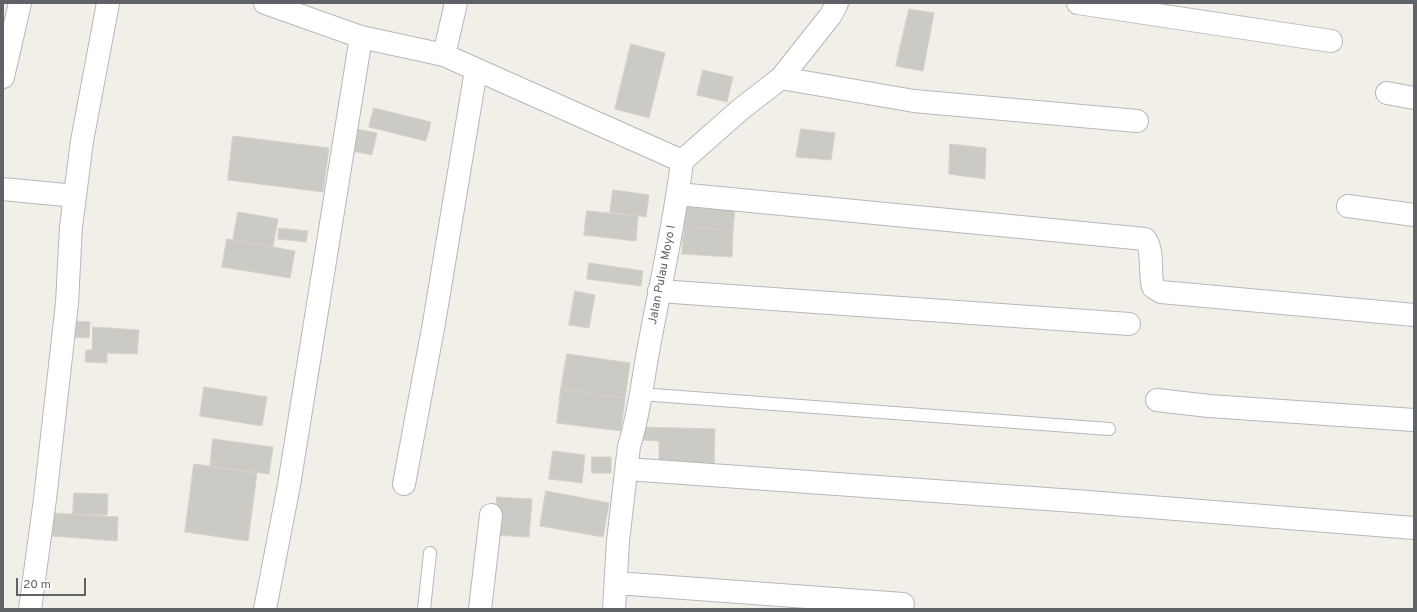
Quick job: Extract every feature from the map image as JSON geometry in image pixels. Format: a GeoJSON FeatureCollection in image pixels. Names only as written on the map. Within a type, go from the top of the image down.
{"type":"FeatureCollection","features":[{"type":"Feature","properties":{"kind":"street"},"geometry":{"type":"LineString","coordinates":[[3,77],[20,3]]}},
{"type":"Feature","properties":{"kind":"street"},"geometry":{"type":"LineString","coordinates":[[30,609],[45,499],[66,310],[71,227],[82,140],[108,3]]}},
{"type":"Feature","properties":{"kind":"street"},"geometry":{"type":"LineString","coordinates":[[265,3],[292,8],[361,37],[444,55],[682,161],[741,109],[781,78],[831,15],[837,3]]}},
{"type":"Feature","properties":{"kind":"street"},"geometry":{"type":"LineString","coordinates":[[444,55],[456,3]]}},
{"type":"Feature","properties":{"kind":"street"},"geometry":{"type":"LineString","coordinates":[[1078,3],[1331,41]]}},
{"type":"Feature","properties":{"kind":"street"},"geometry":{"type":"LineString","coordinates":[[265,609],[289,484],[361,37]]}},
{"type":"Feature","properties":{"kind":"street"},"geometry":{"type":"LineString","coordinates":[[404,484],[434,323],[476,70]]}},
{"type":"Feature","properties":{"kind":"street"},"geometry":{"type":"LineString","coordinates":[[781,78],[914,101],[1137,121]]}},
{"type":"Feature","properties":{"kind":"street"},"geometry":{"type":"LineString","coordinates":[[1387,93],[1414,98]]}},
{"type":"Feature","properties":{"kind":"street","name":"Jalan Pulau Moyo I"},"geometry":{"type":"LineString","coordinates":[[614,609],[618,541],[630,446],[678,194],[682,161]]}},
{"type":"Feature","properties":{"kind":"street"},"geometry":{"type":"LineString","coordinates":[[3,189],[75,196]]}},
{"type":"Feature","properties":{"kind":"street"},"geometry":{"type":"LineString","coordinates":[[678,194],[1145,239],[1148,242],[1150,253],[1152,287],[1161,292],[1414,315]]}},
{"type":"Feature","properties":{"kind":"street"},"geometry":{"type":"LineString","coordinates":[[1348,206],[1414,215]]}},
{"type":"Feature","properties":{"kind":"street"},"geometry":{"type":"LineString","coordinates":[[659,291],[1129,324]]}},
{"type":"Feature","properties":{"kind":"street"},"geometry":{"type":"LineString","coordinates":[[1157,400],[1209,406],[1414,420]]}},
{"type":"Feature","properties":{"kind":"street"},"geometry":{"type":"LineString","coordinates":[[627,469],[1051,499],[1414,528]]}},
{"type":"Feature","properties":{"kind":"street"},"geometry":{"type":"LineString","coordinates":[[480,609],[492,515]]}},
{"type":"Feature","properties":{"kind":"street"},"geometry":{"type":"LineString","coordinates":[[616,583],[903,604]]}},
{"type":"Feature","properties":{"kind":"lane"},"geometry":{"type":"LineString","coordinates":[[640,394],[1109,429]]}},
{"type":"Feature","properties":{"kind":"lane"},"geometry":{"type":"LineString","coordinates":[[424,609],[430,553]]}},
{"type":"Feature","properties":{"kind":"building"},"geometry":{"type":"Polygon","coordinates":[[[909,9],[934,13],[923,71],[896,66],[909,9]]]}},
{"type":"Feature","properties":{"kind":"building"},"geometry":{"type":"Polygon","coordinates":[[[631,44],[665,53],[649,118],[615,109],[631,44]]]}},
{"type":"Feature","properties":{"kind":"building"},"geometry":{"type":"Polygon","coordinates":[[[703,70],[733,77],[727,102],[697,95],[703,70]]]}},
{"type":"Feature","properties":{"kind":"building"},"geometry":{"type":"Polygon","coordinates":[[[374,108],[431,122],[426,141],[369,127],[374,108]]]}},
{"type":"Feature","properties":{"kind":"building"},"geometry":{"type":"Polygon","coordinates":[[[351,128],[377,133],[372,155],[347,150],[351,128]]]}},
{"type":"Feature","properties":{"kind":"building"},"geometry":{"type":"Polygon","coordinates":[[[801,129],[835,133],[831,160],[796,157],[801,129]]]}},
{"type":"Feature","properties":{"kind":"building"},"geometry":{"type":"Polygon","coordinates":[[[233,136],[329,148],[323,192],[228,180],[233,136]]]}},
{"type":"Feature","properties":{"kind":"building"},"geometry":{"type":"Polygon","coordinates":[[[950,144],[986,148],[985,179],[949,174],[950,144]]]}},
{"type":"Feature","properties":{"kind":"building"},"geometry":{"type":"Polygon","coordinates":[[[613,190],[649,195],[646,217],[610,212],[613,190]]]}},
{"type":"Feature","properties":{"kind":"building"},"geometry":{"type":"Polygon","coordinates":[[[685,205],[735,208],[733,230],[684,227],[685,205]]]}},
{"type":"Feature","properties":{"kind":"building"},"geometry":{"type":"Polygon","coordinates":[[[587,211],[638,216],[636,241],[584,235],[587,211]]]}},
{"type":"Feature","properties":{"kind":"building"},"geometry":{"type":"Polygon","coordinates":[[[238,212],[278,219],[273,247],[233,240],[238,212]]]}},
{"type":"Feature","properties":{"kind":"building"},"geometry":{"type":"Polygon","coordinates":[[[684,227],[733,230],[732,257],[682,254],[684,227]]]}},
{"type":"Feature","properties":{"kind":"building"},"geometry":{"type":"Polygon","coordinates":[[[279,228],[308,231],[306,242],[278,239],[279,228]]]}},
{"type":"Feature","properties":{"kind":"building"},"geometry":{"type":"Polygon","coordinates":[[[227,239],[295,251],[290,278],[222,267],[227,239]]]}},
{"type":"Feature","properties":{"kind":"building"},"geometry":{"type":"Polygon","coordinates":[[[589,263],[643,271],[641,286],[587,279],[589,263]]]}},
{"type":"Feature","properties":{"kind":"building"},"geometry":{"type":"Polygon","coordinates":[[[575,291],[595,295],[589,328],[569,325],[575,291]]]}},
{"type":"Feature","properties":{"kind":"building"},"geometry":{"type":"Polygon","coordinates":[[[72,321],[90,322],[89,338],[71,337],[72,321]]]}},
{"type":"Feature","properties":{"kind":"building"},"geometry":{"type":"Polygon","coordinates":[[[93,327],[139,330],[137,354],[107,353],[107,363],[85,362],[86,350],[92,350],[93,327]]]}},
{"type":"Feature","properties":{"kind":"building"},"geometry":{"type":"Polygon","coordinates":[[[567,354],[630,363],[625,398],[561,389],[567,354]]]}},
{"type":"Feature","properties":{"kind":"building"},"geometry":{"type":"Polygon","coordinates":[[[204,387],[267,397],[262,426],[200,416],[204,387]]]}},
{"type":"Feature","properties":{"kind":"building"},"geometry":{"type":"Polygon","coordinates":[[[561,389],[625,398],[621,431],[557,423],[561,389]]]}},
{"type":"Feature","properties":{"kind":"building"},"geometry":{"type":"Polygon","coordinates":[[[642,427],[715,429],[714,464],[659,463],[659,441],[642,440],[642,427]]]}},
{"type":"Feature","properties":{"kind":"building"},"geometry":{"type":"Polygon","coordinates":[[[213,439],[273,447],[269,474],[210,466],[213,439]]]}},
{"type":"Feature","properties":{"kind":"building"},"geometry":{"type":"Polygon","coordinates":[[[553,451],[585,455],[582,483],[549,479],[553,451]]]}},
{"type":"Feature","properties":{"kind":"building"},"geometry":{"type":"Polygon","coordinates":[[[592,457],[611,457],[611,473],[592,473],[592,457]]]}},
{"type":"Feature","properties":{"kind":"building"},"geometry":{"type":"Polygon","coordinates":[[[194,464],[257,473],[248,541],[185,532],[194,464]]]}},
{"type":"Feature","properties":{"kind":"building"},"geometry":{"type":"Polygon","coordinates":[[[546,491],[609,503],[603,537],[540,526],[546,491]]]}},
{"type":"Feature","properties":{"kind":"building"},"geometry":{"type":"Polygon","coordinates":[[[74,493],[108,494],[107,515],[73,514],[74,493]]]}},
{"type":"Feature","properties":{"kind":"building"},"geometry":{"type":"Polygon","coordinates":[[[497,497],[532,499],[529,537],[495,535],[497,497]]]}},
{"type":"Feature","properties":{"kind":"building"},"geometry":{"type":"Polygon","coordinates":[[[53,513],[118,517],[117,541],[52,536],[53,513]]]}}]}
